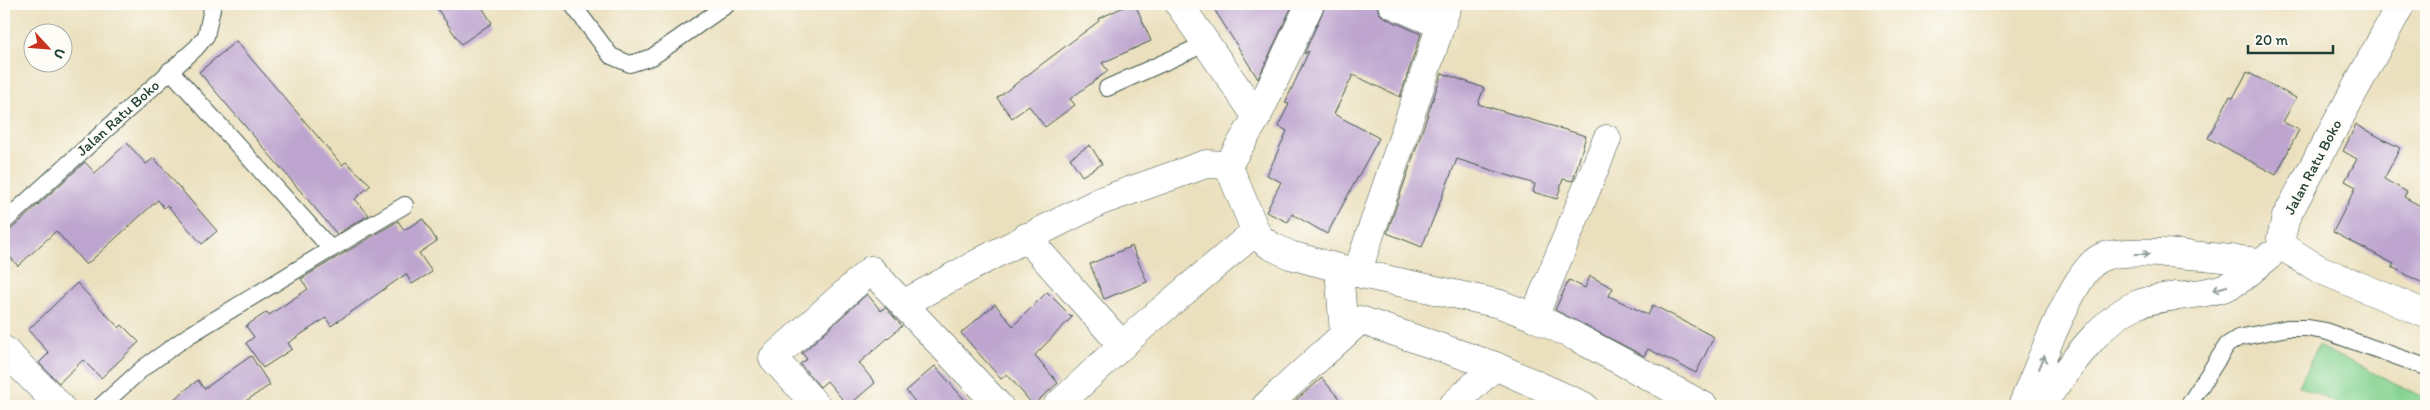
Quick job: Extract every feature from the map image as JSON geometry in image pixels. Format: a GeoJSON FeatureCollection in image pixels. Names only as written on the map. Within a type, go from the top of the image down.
{"type":"FeatureCollection","features":[{"type":"Feature","properties":{"kind":"street"},"geometry":{"type":"LineString","coordinates":[[1179,4],[1257,117]]}},
{"type":"Feature","properties":{"kind":"street"},"geometry":{"type":"LineString","coordinates":[[1228,165],[1257,117],[1310,4]]}},
{"type":"Feature","properties":{"kind":"street"},"geometry":{"type":"LineString","coordinates":[[1344,334],[1348,270],[1444,14],[1392,4]]}},
{"type":"Feature","properties":{"kind":"street","name":"Jalan Ratu Boko"},"geometry":{"type":"LineString","coordinates":[[2283,247],[2281,238],[2286,217],[2401,4]]}},
{"type":"Feature","properties":{"kind":"street"},"geometry":{"type":"LineString","coordinates":[[1534,316],[1607,138]]}},
{"type":"Feature","properties":{"kind":"street"},"geometry":{"type":"LineString","coordinates":[[903,304],[1026,237],[1101,201],[1206,164],[1228,165]]}},
{"type":"Feature","properties":{"kind":"street"},"geometry":{"type":"LineString","coordinates":[[1228,165],[1251,217],[1255,232],[1258,237],[1271,246],[1290,255],[1500,304],[1534,316],[1704,406]]}},
{"type":"Feature","properties":{"kind":"street"},"geometry":{"type":"LineString","coordinates":[[1057,406],[1122,345],[1255,232]]}},
{"type":"Feature","properties":{"kind":"street"},"geometry":{"type":"LineString","coordinates":[[1026,237],[1122,345]]}},
{"type":"Feature","properties":{"kind":"street"},"geometry":{"type":"LineString","coordinates":[[2040,406],[2084,351],[2120,313],[2136,305],[2159,298],[2197,294],[2224,288],[2242,279],[2260,262],[2283,247],[2319,269],[2426,314]]}},
{"type":"Feature","properties":{"kind":"street"},"geometry":{"type":"LineString","coordinates":[[2022,406],[2071,294],[2084,273],[2098,259],[2109,255],[2142,253],[2260,262]]}},
{"type":"Feature","properties":{"kind":"street"},"geometry":{"type":"LineString","coordinates":[[817,406],[773,358],[871,270],[999,406]]}},
{"type":"Feature","properties":{"kind":"street"},"geometry":{"type":"LineString","coordinates":[[1266,406],[1360,320],[1451,349],[1495,366],[1584,406]]}},
{"type":"Feature","properties":{"kind":"street"},"geometry":{"type":"LineString","coordinates":[[4,350],[60,406]]}},
{"type":"Feature","properties":{"kind":"street"},"geometry":{"type":"LineString","coordinates":[[1452,406],[1495,366]]}},
{"type":"Feature","properties":{"kind":"lane","name":"Jalan Ratu Boko"},"geometry":{"type":"LineString","coordinates":[[4,222],[196,48],[206,36],[213,4]]}},
{"type":"Feature","properties":{"kind":"lane"},"geometry":{"type":"LineString","coordinates":[[572,4],[611,56],[630,64],[652,57],[728,4]]}},
{"type":"Feature","properties":{"kind":"lane"},"geometry":{"type":"LineString","coordinates":[[1107,88],[1207,43]]}},
{"type":"Feature","properties":{"kind":"lane"},"geometry":{"type":"LineString","coordinates":[[170,70],[331,249]]}},
{"type":"Feature","properties":{"kind":"lane"},"geometry":{"type":"LineString","coordinates":[[101,406],[143,368],[180,342],[405,205]]}},
{"type":"Feature","properties":{"kind":"lane"},"geometry":{"type":"LineString","coordinates":[[2188,406],[2227,345],[2238,338],[2287,328],[2307,328],[2325,331],[2426,367]]}},
{"type":"Feature","properties":{"kind":"green space"},"geometry":{"type":"Polygon","coordinates":[[[2318,346],[2426,398],[2422,406],[2342,406],[2299,386],[2318,346]]]}},
{"type":"Feature","properties":{"kind":"building"},"geometry":{"type":"Polygon","coordinates":[[[434,4],[480,4],[492,23],[461,44],[434,4]]]}},
{"type":"Feature","properties":{"kind":"building"},"geometry":{"type":"Polygon","coordinates":[[[1130,4],[1135,4],[1151,41],[1102,63],[1108,71],[1070,99],[1075,105],[1045,127],[1029,106],[1012,118],[997,98],[1099,21],[1098,19],[1130,4]]]}},
{"type":"Feature","properties":{"kind":"building"},"geometry":{"type":"Polygon","coordinates":[[[1211,4],[1293,4],[1258,79],[1211,4]]]}},
{"type":"Feature","properties":{"kind":"building"},"geometry":{"type":"Polygon","coordinates":[[[1326,4],[1377,4],[1379,13],[1385,18],[1421,34],[1400,97],[1353,75],[1334,114],[1379,138],[1327,234],[1292,214],[1288,222],[1266,212],[1281,182],[1267,175],[1287,131],[1278,126],[1289,104],[1285,103],[1309,51],[1304,54],[1326,4]]]}},
{"type":"Feature","properties":{"kind":"building"},"geometry":{"type":"Polygon","coordinates":[[[236,41],[342,165],[346,162],[371,185],[355,199],[369,215],[337,234],[199,72],[236,41]]]}},
{"type":"Feature","properties":{"kind":"building"},"geometry":{"type":"Polygon","coordinates":[[[2247,72],[2296,98],[2283,122],[2299,130],[2276,175],[2208,138],[2230,96],[2233,98],[2247,72]]]}},
{"type":"Feature","properties":{"kind":"building"},"geometry":{"type":"Polygon","coordinates":[[[1442,73],[1484,88],[1478,104],[1586,136],[1573,181],[1563,179],[1557,199],[1533,192],[1535,184],[1457,159],[1422,247],[1387,233],[1442,73]]]}},
{"type":"Feature","properties":{"kind":"building"},"geometry":{"type":"Polygon","coordinates":[[[2356,125],[2400,148],[2384,179],[2407,192],[2404,197],[2426,209],[2426,285],[2392,267],[2394,264],[2333,232],[2356,187],[2345,181],[2357,159],[2343,151],[2356,125]]]}},
{"type":"Feature","properties":{"kind":"building"},"geometry":{"type":"Polygon","coordinates":[[[127,143],[146,164],[154,158],[217,231],[202,244],[167,205],[164,208],[158,200],[86,265],[56,231],[18,266],[4,250],[4,236],[85,162],[95,173],[127,143]]]}},
{"type":"Feature","properties":{"kind":"building"},"geometry":{"type":"Polygon","coordinates":[[[1090,145],[1102,164],[1082,176],[1070,158],[1090,145]]]}},
{"type":"Feature","properties":{"kind":"building"},"geometry":{"type":"Polygon","coordinates":[[[423,219],[437,241],[419,253],[432,272],[412,284],[406,274],[331,326],[326,318],[288,343],[292,349],[263,368],[246,343],[254,337],[246,326],[267,312],[269,315],[308,289],[301,279],[398,221],[404,230],[423,219]]]}},
{"type":"Feature","properties":{"kind":"building"},"geometry":{"type":"Polygon","coordinates":[[[1132,246],[1147,282],[1104,299],[1090,264],[1132,246]]]}},
{"type":"Feature","properties":{"kind":"building"},"geometry":{"type":"Polygon","coordinates":[[[1590,276],[1613,288],[1609,296],[1648,315],[1653,305],[1714,337],[1696,373],[1648,349],[1644,356],[1555,310],[1569,280],[1585,288],[1590,276]]]}},
{"type":"Feature","properties":{"kind":"building"},"geometry":{"type":"Polygon","coordinates":[[[77,283],[119,328],[122,325],[139,342],[101,378],[83,360],[59,383],[39,363],[49,353],[28,330],[77,283]]]}},
{"type":"Feature","properties":{"kind":"building"},"geometry":{"type":"Polygon","coordinates":[[[1047,292],[1072,317],[1035,355],[1058,383],[1033,405],[1007,374],[1001,379],[961,333],[995,304],[1013,326],[1047,292]]]}},
{"type":"Feature","properties":{"kind":"building"},"geometry":{"type":"Polygon","coordinates":[[[867,294],[881,311],[885,307],[902,326],[859,363],[875,383],[848,406],[827,381],[820,387],[800,364],[807,359],[802,353],[867,294]]]}},
{"type":"Feature","properties":{"kind":"building"},"geometry":{"type":"Polygon","coordinates":[[[251,356],[270,385],[238,406],[165,406],[198,380],[204,389],[251,356]]]}},
{"type":"Feature","properties":{"kind":"building"},"geometry":{"type":"Polygon","coordinates":[[[935,366],[970,406],[919,406],[906,391],[935,366]]]}},
{"type":"Feature","properties":{"kind":"building"},"geometry":{"type":"Polygon","coordinates":[[[1322,378],[1345,406],[1289,406],[1296,400],[1322,378]]]}}]}
